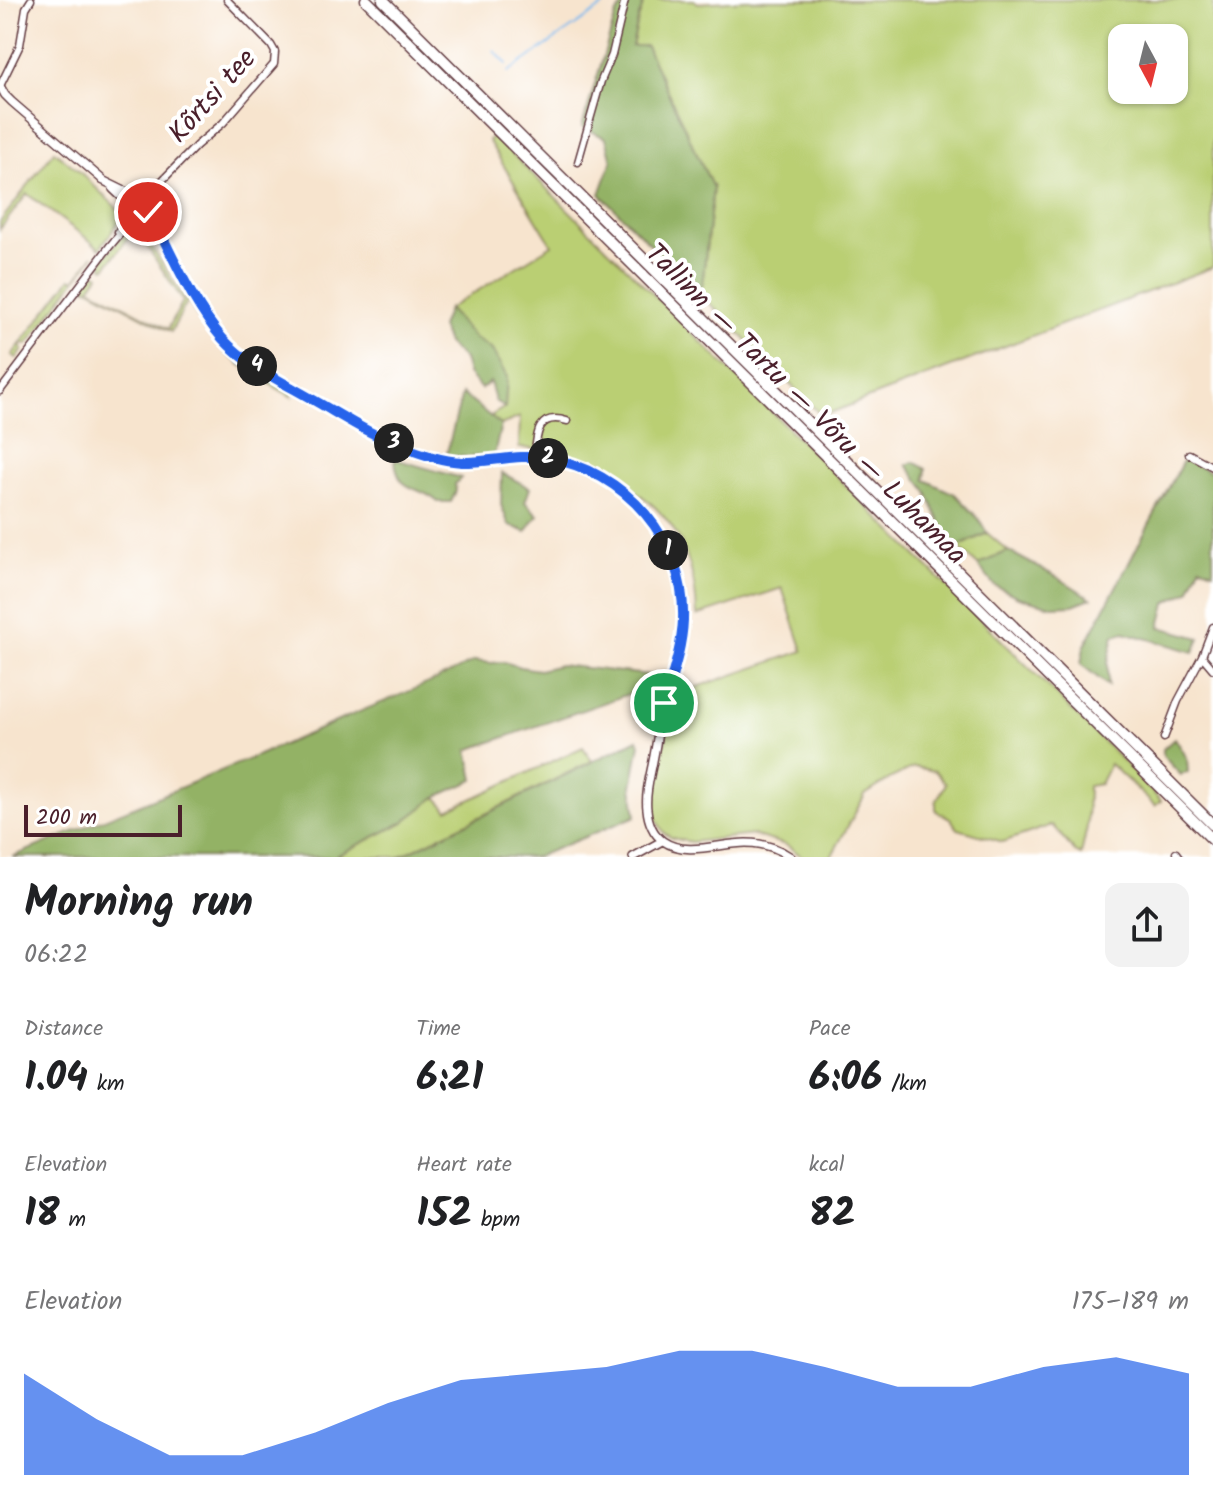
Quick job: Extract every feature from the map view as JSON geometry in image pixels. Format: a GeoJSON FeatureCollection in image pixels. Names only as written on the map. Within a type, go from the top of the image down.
{"type":"FeatureCollection","features":[{"type":"Feature","properties":{"kind":"highway","name":"Tallinn — Tartu — Võru — Luhamaa"},"geometry":{"type":"LineString","coordinates":[[366,0],[1213,840]]}},
{"type":"Feature","properties":{"kind":"highway","name":"Tallinn — Tartu — Võru — Luhamaa"},"geometry":{"type":"LineString","coordinates":[[383,0],[1213,825]]}},
{"type":"Feature","properties":{"kind":"highway"},"geometry":{"type":"LineString","coordinates":[[1190,818],[1213,847]]}},
{"type":"Feature","properties":{"kind":"street"},"geometry":{"type":"LineString","coordinates":[[31,0],[26,8],[16,57],[4,71],[0,84],[5,95],[102,180],[130,208],[131,214],[156,235],[172,258]]}},
{"type":"Feature","properties":{"kind":"street","name":"Kõrtsi tee"},"geometry":{"type":"LineString","coordinates":[[144,204],[197,145],[223,123],[274,64],[275,52],[271,45],[227,0]]}},
{"type":"Feature","properties":{"kind":"street"},"geometry":{"type":"LineString","coordinates":[[578,162],[601,81],[612,55],[625,0]]}},
{"type":"Feature","properties":{"kind":"street"},"geometry":{"type":"LineString","coordinates":[[0,99],[23,112]]}},
{"type":"Feature","properties":{"kind":"street"},"geometry":{"type":"LineString","coordinates":[[102,180],[144,204],[210,323],[235,352],[269,374],[369,432],[421,453],[460,462],[535,456],[566,462],[590,470],[621,490],[641,508],[672,559],[682,598],[682,630],[664,703],[647,799],[650,822],[662,841],[674,846],[692,848],[737,843],[762,844],[791,857]]}},
{"type":"Feature","properties":{"kind":"street"},"geometry":{"type":"LineString","coordinates":[[109,247],[130,208],[144,204]]}},
{"type":"Feature","properties":{"kind":"street"},"geometry":{"type":"LineString","coordinates":[[0,391],[109,247],[130,222],[146,215],[144,204]]}},
{"type":"Feature","properties":{"kind":"street"},"geometry":{"type":"LineString","coordinates":[[535,456],[536,433],[540,427],[553,419],[567,421]]}},
{"type":"Feature","properties":{"kind":"street"},"geometry":{"type":"LineString","coordinates":[[1189,454],[1213,467]]}},
{"type":"Feature","properties":{"kind":"street"},"geometry":{"type":"LineString","coordinates":[[1164,738],[1213,627]]}},
{"type":"Feature","properties":{"kind":"street"},"geometry":{"type":"LineString","coordinates":[[1202,656],[1213,669]]}},
{"type":"Feature","properties":{"kind":"street"},"geometry":{"type":"LineString","coordinates":[[633,857],[662,841]]}},
{"type":"Feature","properties":{"kind":"green space"},"geometry":{"type":"Polygon","coordinates":[[[627,0],[647,0],[632,46],[646,46],[713,188],[701,295],[600,194],[612,161],[606,138],[582,127],[616,15],[627,0]]]}},
{"type":"Feature","properties":{"kind":"green space"},"geometry":{"type":"Polygon","coordinates":[[[647,0],[694,0],[698,3],[746,0],[1213,0],[1213,267],[822,416],[701,295],[713,188],[632,46],[647,0]]]}},
{"type":"Feature","properties":{"kind":"green space"},"geometry":{"type":"Polygon","coordinates":[[[494,136],[1161,801],[1155,806],[1110,764],[1100,784],[1088,786],[1087,827],[1081,855],[1052,825],[1003,842],[958,829],[950,818],[936,811],[936,801],[946,784],[935,771],[914,767],[865,795],[831,857],[803,857],[786,845],[753,835],[691,842],[664,833],[652,813],[674,695],[803,651],[782,588],[697,616],[690,566],[671,526],[657,509],[620,481],[587,465],[549,452],[519,448],[520,417],[501,425],[489,417],[505,407],[492,350],[474,338],[448,309],[552,245],[488,140],[494,136]]]}},
{"type":"Feature","properties":{"kind":"green space"},"geometry":{"type":"Polygon","coordinates":[[[54,151],[124,215],[100,248],[27,194],[0,229],[0,222],[54,151]]]}},
{"type":"Feature","properties":{"kind":"green space"},"geometry":{"type":"Polygon","coordinates":[[[131,224],[141,230],[187,302],[171,332],[85,288],[92,274],[97,273],[99,275],[90,288],[168,329],[183,301],[138,233],[133,239],[129,237],[105,268],[102,266],[102,261],[131,224]]]}},
{"type":"Feature","properties":{"kind":"green space"},"geometry":{"type":"Polygon","coordinates":[[[94,255],[28,344],[23,343],[23,350],[17,358],[12,355],[71,278],[75,280],[94,255]]]}},
{"type":"Feature","properties":{"kind":"green space"},"geometry":{"type":"Polygon","coordinates":[[[190,297],[207,326],[223,344],[293,392],[292,397],[244,367],[219,346],[198,318],[188,299],[190,297]]]}},
{"type":"Feature","properties":{"kind":"green space"},"geometry":{"type":"Polygon","coordinates":[[[448,309],[474,338],[492,350],[507,377],[505,408],[495,401],[490,382],[481,389],[468,374],[464,359],[447,344],[441,327],[448,309]]]}},
{"type":"Feature","properties":{"kind":"green space"},"geometry":{"type":"Polygon","coordinates":[[[462,394],[501,425],[494,456],[446,456],[462,394]]]}},
{"type":"Feature","properties":{"kind":"green space"},"geometry":{"type":"Polygon","coordinates":[[[395,459],[461,478],[455,484],[456,491],[451,502],[438,502],[404,483],[395,459]]]}},
{"type":"Feature","properties":{"kind":"green space"},"geometry":{"type":"Polygon","coordinates":[[[1184,459],[1213,473],[1213,571],[1200,566],[1189,591],[1166,603],[1160,627],[1200,638],[1194,652],[1124,632],[1114,635],[1108,662],[1108,686],[1081,664],[1084,647],[1184,459]]]}},
{"type":"Feature","properties":{"kind":"green space"},"geometry":{"type":"Polygon","coordinates":[[[914,462],[926,469],[925,480],[955,494],[979,519],[987,533],[958,547],[945,533],[926,490],[907,465],[914,462]]]}},
{"type":"Feature","properties":{"kind":"green space"},"geometry":{"type":"Polygon","coordinates":[[[502,473],[530,488],[525,502],[538,515],[526,532],[509,525],[501,505],[502,473]]]}},
{"type":"Feature","properties":{"kind":"green space"},"geometry":{"type":"Polygon","coordinates":[[[987,533],[1008,551],[978,565],[958,547],[987,533]]]}},
{"type":"Feature","properties":{"kind":"green space"},"geometry":{"type":"Polygon","coordinates":[[[1008,551],[1091,598],[1073,605],[1052,606],[1018,597],[994,585],[978,565],[1008,551]]]}},
{"type":"Feature","properties":{"kind":"green space"},"geometry":{"type":"Polygon","coordinates":[[[474,661],[504,662],[539,670],[560,665],[648,675],[652,686],[468,750],[474,780],[436,797],[402,823],[334,857],[12,857],[427,684],[474,661]]]}},
{"type":"Feature","properties":{"kind":"green space"},"geometry":{"type":"Polygon","coordinates":[[[1175,738],[1187,758],[1188,772],[1181,775],[1163,756],[1163,749],[1175,738]]]}},
{"type":"Feature","properties":{"kind":"green space"},"geometry":{"type":"Polygon","coordinates":[[[638,739],[640,744],[632,786],[636,816],[536,857],[399,857],[638,739]]]}},
{"type":"Feature","properties":{"kind":"green space"},"geometry":{"type":"Polygon","coordinates":[[[583,747],[592,761],[399,857],[334,857],[402,823],[436,797],[448,810],[583,747]]]}},
{"type":"Feature","properties":{"kind":"waterway"},"geometry":{"type":"LineString","coordinates":[[508,72],[615,0]]}},
{"type":"Feature","properties":{"kind":"waterway"},"geometry":{"type":"LineString","coordinates":[[494,51],[507,64]]}},
{"type":"Feature","properties":{"kind":"waterway"},"geometry":{"type":"LineString","coordinates":[[197,311],[228,352],[288,390]]}},
{"type":"Feature","properties":{"kind":"route"},"geometry":{"type":"LineString","coordinates":[[148,212],[210,323],[235,352],[269,374],[369,432],[407,448],[460,462],[535,456],[566,462],[608,480],[637,503],[656,529],[676,567],[682,598],[682,630],[664,703]]}}]}
